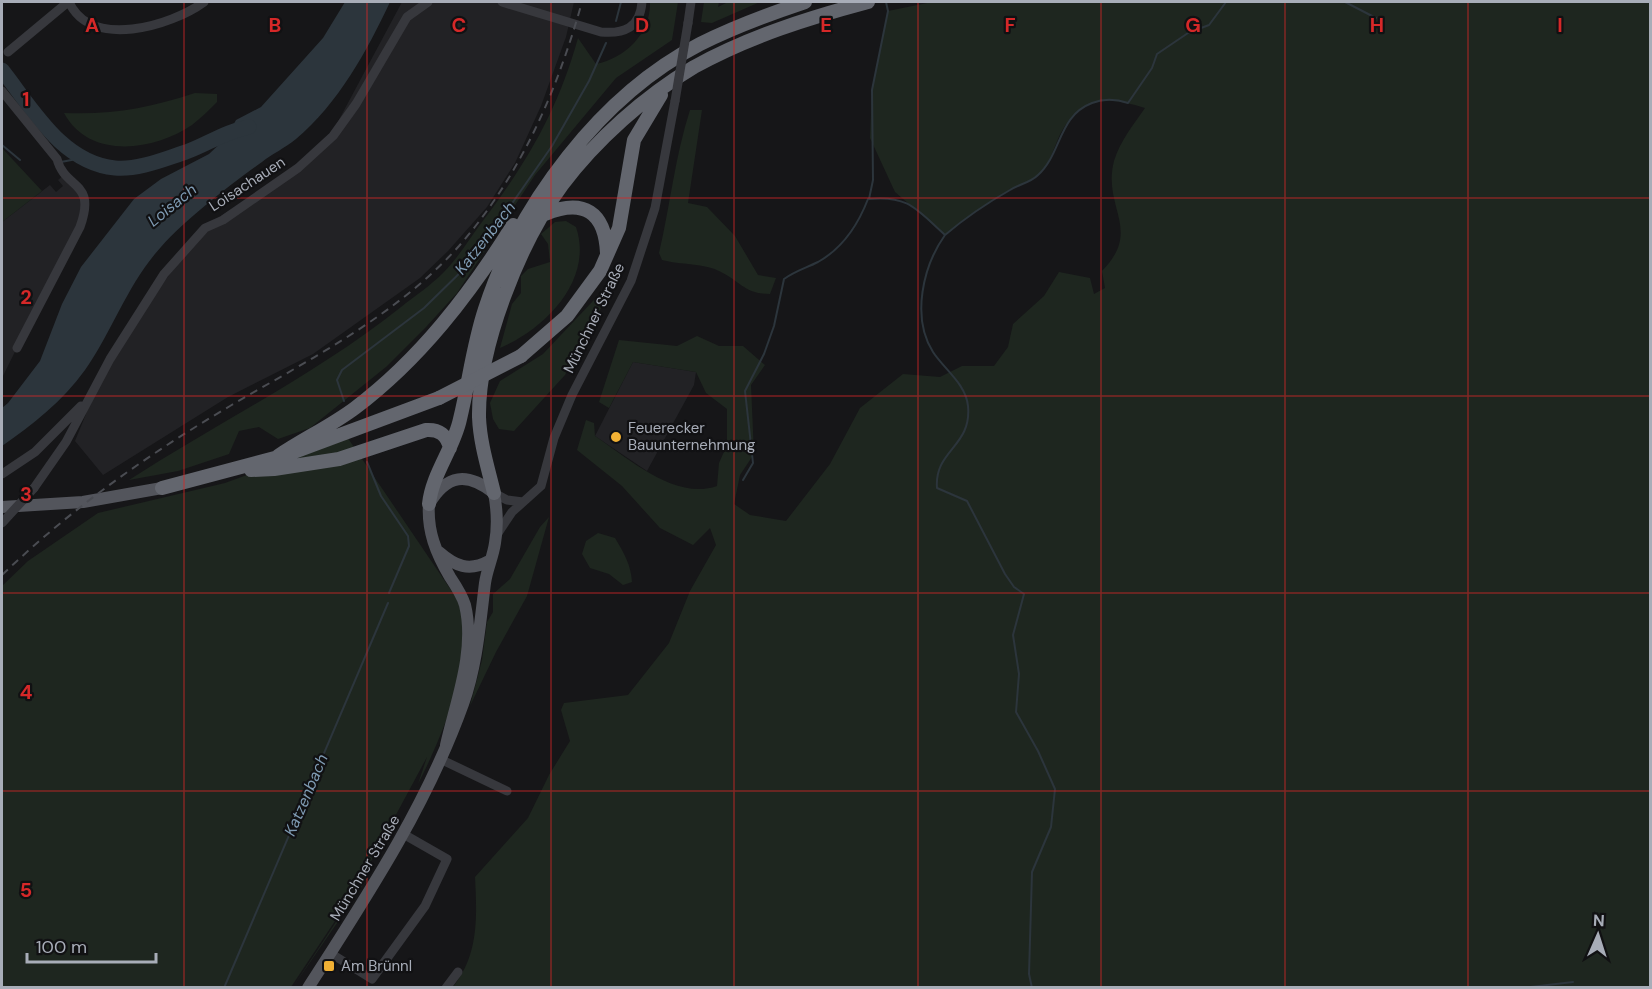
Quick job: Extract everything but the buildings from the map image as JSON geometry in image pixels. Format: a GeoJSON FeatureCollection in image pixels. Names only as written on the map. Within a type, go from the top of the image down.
{"type":"FeatureCollection","features":[{"type":"Feature","properties":{"kind":"highway"},"geometry":{"type":"LineString","coordinates":[[429,504],[433,487],[458,429],[469,367],[484,310],[496,277],[533,205],[576,148],[644,81],[699,44],[746,23],[805,2]]}},
{"type":"Feature","properties":{"kind":"highway"},"geometry":{"type":"LineString","coordinates":[[494,493],[480,424],[484,370],[510,283],[526,246],[562,185],[617,126],[666,85],[738,44],[865,2]]}},
{"type":"Feature","properties":{"kind":"highway"},"geometry":{"type":"LineString","coordinates":[[162,488],[237,470],[439,398],[520,356],[552,331],[591,286],[607,258],[619,228],[634,140],[666,85]]}},
{"type":"Feature","properties":{"kind":"highway"},"geometry":{"type":"LineString","coordinates":[[278,456],[354,408],[412,357],[468,290],[518,217],[533,205]]}},
{"type":"Feature","properties":{"kind":"highway"},"geometry":{"type":"LineString","coordinates":[[545,214],[572,207],[595,216],[606,235],[607,258]]}},
{"type":"Feature","properties":{"kind":"highway"},"geometry":{"type":"LineString","coordinates":[[237,470],[274,469],[339,459],[426,430],[440,432],[445,436],[450,448]]}},
{"type":"Feature","properties":{"kind":"main road"},"geometry":{"type":"LineString","coordinates":[[436,549],[450,561],[462,567],[473,567],[489,561],[496,538],[494,493],[473,480],[454,480],[443,485],[429,504],[429,529],[436,549],[465,604],[474,628]]}},
{"type":"Feature","properties":{"kind":"main road"},"geometry":{"type":"LineString","coordinates":[[2,507],[83,502],[162,488]]}},
{"type":"Feature","properties":{"kind":"main road","name":"Münchner Straße"},"geometry":{"type":"LineString","coordinates":[[308,987],[405,835],[446,745],[463,702],[474,628],[489,561]]}},
{"type":"Feature","properties":{"kind":"street"},"geometry":{"type":"LineString","coordinates":[[8,52],[69,2],[80,18],[116,30],[143,28],[173,19],[204,2]]}},
{"type":"Feature","properties":{"kind":"street","name":"Loisachauen"},"geometry":{"type":"LineString","coordinates":[[2,523],[34,488],[66,442],[88,397],[164,274],[205,228],[223,220],[298,168],[333,136],[356,104],[406,17],[428,2]]}},
{"type":"Feature","properties":{"kind":"street"},"geometry":{"type":"LineString","coordinates":[[501,2],[601,32],[615,33],[633,27],[642,2]]}},
{"type":"Feature","properties":{"kind":"street","name":"Münchner Straße"},"geometry":{"type":"LineString","coordinates":[[496,538],[507,518],[541,486],[554,438],[572,395],[631,281],[655,208],[692,2]]}},
{"type":"Feature","properties":{"kind":"street"},"geometry":{"type":"LineString","coordinates":[[2,91],[58,163],[79,186],[85,200],[85,213],[17,348]]}},
{"type":"Feature","properties":{"kind":"street","name":"Loisachauen"},"geometry":{"type":"LineString","coordinates":[[2,474],[35,452],[88,397]]}},
{"type":"Feature","properties":{"kind":"street"},"geometry":{"type":"LineString","coordinates":[[494,493],[507,500],[523,502]]}},
{"type":"Feature","properties":{"kind":"street"},"geometry":{"type":"LineString","coordinates":[[440,759],[507,790]]}},
{"type":"Feature","properties":{"kind":"street"},"geometry":{"type":"LineString","coordinates":[[330,953],[372,979],[425,906],[447,859],[405,835]]}},
{"type":"Feature","properties":{"kind":"street"},"geometry":{"type":"LineString","coordinates":[[446,987],[458,972]]}},
{"type":"Feature","properties":{"kind":"shaded area"},"geometry":{"type":"Polygon","coordinates":[[[402,2],[574,2],[566,37],[541,106],[515,163],[487,207],[448,251],[420,278],[313,354],[228,397],[103,475],[75,441],[86,414],[92,387],[108,359],[204,227],[291,170],[334,129],[402,2]]]}},
{"type":"Feature","properties":{"kind":"shaded area"},"geometry":{"type":"Polygon","coordinates":[[[650,2],[678,2],[672,40],[616,78],[535,175],[457,293],[386,367],[310,428],[278,439],[259,427],[239,431],[229,454],[178,471],[129,480],[336,354],[423,290],[448,268],[496,203],[538,137],[560,90],[578,38],[596,64],[617,56],[627,50],[641,34],[646,24],[650,2]]]}},
{"type":"Feature","properties":{"kind":"shaded area"},"geometry":{"type":"Polygon","coordinates":[[[704,2],[719,2],[718,7],[728,2],[760,2],[712,23],[701,22],[704,2]]]}},
{"type":"Feature","properties":{"kind":"shaded area"},"geometry":{"type":"Polygon","coordinates":[[[932,2],[1650,2],[1650,987],[453,987],[468,962],[472,948],[476,921],[475,877],[528,818],[549,775],[570,741],[561,710],[564,703],[628,695],[669,643],[690,591],[716,545],[710,528],[693,545],[660,528],[622,486],[577,450],[586,420],[594,423],[595,436],[653,475],[685,488],[701,489],[717,486],[719,463],[727,445],[727,409],[706,393],[696,372],[633,362],[609,408],[599,402],[619,340],[677,346],[697,336],[719,346],[743,346],[765,365],[751,385],[754,454],[740,475],[734,504],[750,515],[786,521],[830,464],[860,408],[903,374],[940,377],[962,366],[994,366],[1008,347],[1013,324],[1044,296],[1059,272],[1090,278],[1094,294],[1105,288],[1102,271],[1114,256],[1121,230],[1113,192],[1114,161],[1124,140],[1145,108],[1117,101],[1105,101],[1083,107],[1066,125],[1042,172],[1009,190],[945,235],[895,192],[870,138],[872,90],[888,11],[932,2]]]}},
{"type":"Feature","properties":{"kind":"shaded area"},"geometry":{"type":"Polygon","coordinates":[[[195,93],[217,94],[217,102],[192,125],[177,134],[141,145],[105,144],[89,138],[75,128],[64,113],[98,113],[130,109],[162,103],[195,93]]]}},
{"type":"Feature","properties":{"kind":"shaded area"},"geometry":{"type":"Polygon","coordinates":[[[690,110],[702,110],[688,203],[707,207],[735,236],[758,275],[776,278],[770,294],[749,290],[715,269],[662,260],[659,253],[680,145],[690,110]]]}},
{"type":"Feature","properties":{"kind":"shaded area"},"geometry":{"type":"Polygon","coordinates":[[[2,148],[42,191],[2,222],[2,148]]]}},
{"type":"Feature","properties":{"kind":"shaded area"},"geometry":{"type":"Polygon","coordinates":[[[65,174],[78,187],[84,212],[2,378],[2,222],[50,185],[56,192],[63,186],[58,180],[65,174]]]}},
{"type":"Feature","properties":{"kind":"shaded area"},"geometry":{"type":"Polygon","coordinates":[[[566,221],[576,227],[580,247],[578,266],[572,284],[549,315],[517,340],[500,348],[512,304],[521,293],[521,276],[528,269],[550,262],[548,244],[541,234],[555,222],[566,221]]]}},
{"type":"Feature","properties":{"kind":"shaded area"},"geometry":{"type":"Polygon","coordinates":[[[609,284],[608,295],[565,375],[514,431],[499,429],[493,419],[490,403],[500,381],[543,354],[609,284]]]}},
{"type":"Feature","properties":{"kind":"shaded area"},"geometry":{"type":"Polygon","coordinates":[[[633,362],[696,372],[694,385],[647,471],[595,436],[633,362]]]}},
{"type":"Feature","properties":{"kind":"shaded area"},"geometry":{"type":"Polygon","coordinates":[[[341,428],[455,596],[462,617],[464,640],[455,693],[437,744],[418,784],[427,757],[355,891],[291,987],[2,988],[2,586],[28,561],[98,513],[225,483],[277,464],[341,428]]]}},
{"type":"Feature","properties":{"kind":"shaded area"},"geometry":{"type":"Polygon","coordinates":[[[549,517],[527,596],[470,706],[482,660],[487,622],[493,612],[493,594],[510,579],[540,527],[549,517]]]}},
{"type":"Feature","properties":{"kind":"shaded area"},"geometry":{"type":"Polygon","coordinates":[[[598,533],[615,538],[629,565],[632,582],[623,585],[609,574],[590,568],[582,554],[586,541],[598,533]]]}},
{"type":"Feature","properties":{"kind":"shaded area"},"geometry":{"type":"Polygon","coordinates":[[[365,878],[368,878],[293,987],[365,878]]]}},
{"type":"Feature","properties":{"kind":"water","name":"Loisach"},"geometry":{"type":"Polygon","coordinates":[[[345,2],[390,2],[361,58],[325,110],[296,139],[223,191],[171,236],[139,276],[85,370],[46,412],[2,446],[2,408],[40,361],[62,304],[81,267],[134,199],[161,179],[209,154],[226,138],[236,120],[261,107],[323,38],[345,2]]]}},
{"type":"Feature","properties":{"kind":"waterway","name":"Katzenbach"},"geometry":{"type":"LineString","coordinates":[[616,21],[621,2]]}},
{"type":"Feature","properties":{"kind":"waterway"},"geometry":{"type":"LineString","coordinates":[[886,2],[888,11],[872,90],[873,180],[869,199],[894,199],[912,206],[945,235],[985,205],[1038,175],[1052,156],[1066,126],[1081,109],[1097,101],[1115,100],[1128,103],[1152,68],[1157,54],[1188,33],[1209,25],[1226,2]]}},
{"type":"Feature","properties":{"kind":"waterway"},"geometry":{"type":"LineString","coordinates":[[1345,2],[1376,18]]}},
{"type":"Feature","properties":{"kind":"waterway","name":"Katzenbach"},"geometry":{"type":"LineString","coordinates":[[344,401],[337,380],[342,370],[424,308],[472,261],[552,146],[589,81],[606,43]]}},
{"type":"Feature","properties":{"kind":"waterway"},"geometry":{"type":"LineString","coordinates":[[2,70],[50,131],[79,156],[96,164],[115,168],[142,166],[186,152],[249,127]]}},
{"type":"Feature","properties":{"kind":"waterway"},"geometry":{"type":"LineString","coordinates":[[2,145],[20,160]]}},
{"type":"Feature","properties":{"kind":"waterway"},"geometry":{"type":"LineString","coordinates":[[61,162],[82,158]]}},
{"type":"Feature","properties":{"kind":"waterway"},"geometry":{"type":"LineString","coordinates":[[743,480],[753,463],[745,391],[764,354],[774,326],[784,279],[818,262],[835,250],[849,235],[868,199]]}},
{"type":"Feature","properties":{"kind":"waterway"},"geometry":{"type":"LineString","coordinates":[[945,235],[937,247],[926,276],[922,292],[922,323],[933,352],[963,391],[968,406],[968,420],[959,440],[941,465],[937,488],[967,501],[1005,574],[1014,587],[1024,594],[1013,635],[1019,674],[1016,712],[1038,751],[1055,789],[1051,827],[1032,872],[1029,974],[1032,988]]}},
{"type":"Feature","properties":{"kind":"waterway","name":"Katzenbach"},"geometry":{"type":"LineString","coordinates":[[367,462],[381,496],[408,536],[409,546],[389,593]]}},
{"type":"Feature","properties":{"kind":"waterway","name":"Katzenbach"},"geometry":{"type":"LineString","coordinates":[[224,988],[388,603]]}},
{"type":"Feature","properties":{"kind":"waterway"},"geometry":{"type":"LineString","coordinates":[[1522,988],[1573,982]]}},
{"type":"Feature","properties":{"kind":"railway"},"geometry":{"type":"LineString","coordinates":[[2,575],[55,527],[140,463],[230,406],[351,335],[408,294],[434,271],[481,219],[519,161],[561,68],[582,2]]}},
{"type":"Feature","properties":{"kind":"place","name":"Feuerecker Bauunternehmung"},"geometry":{"type":"Point","coordinates":[616,437]}},
{"type":"Feature","properties":{"kind":"place","name":"Am Brünnl"},"geometry":{"type":"Point","coordinates":[329,966]}}]}
